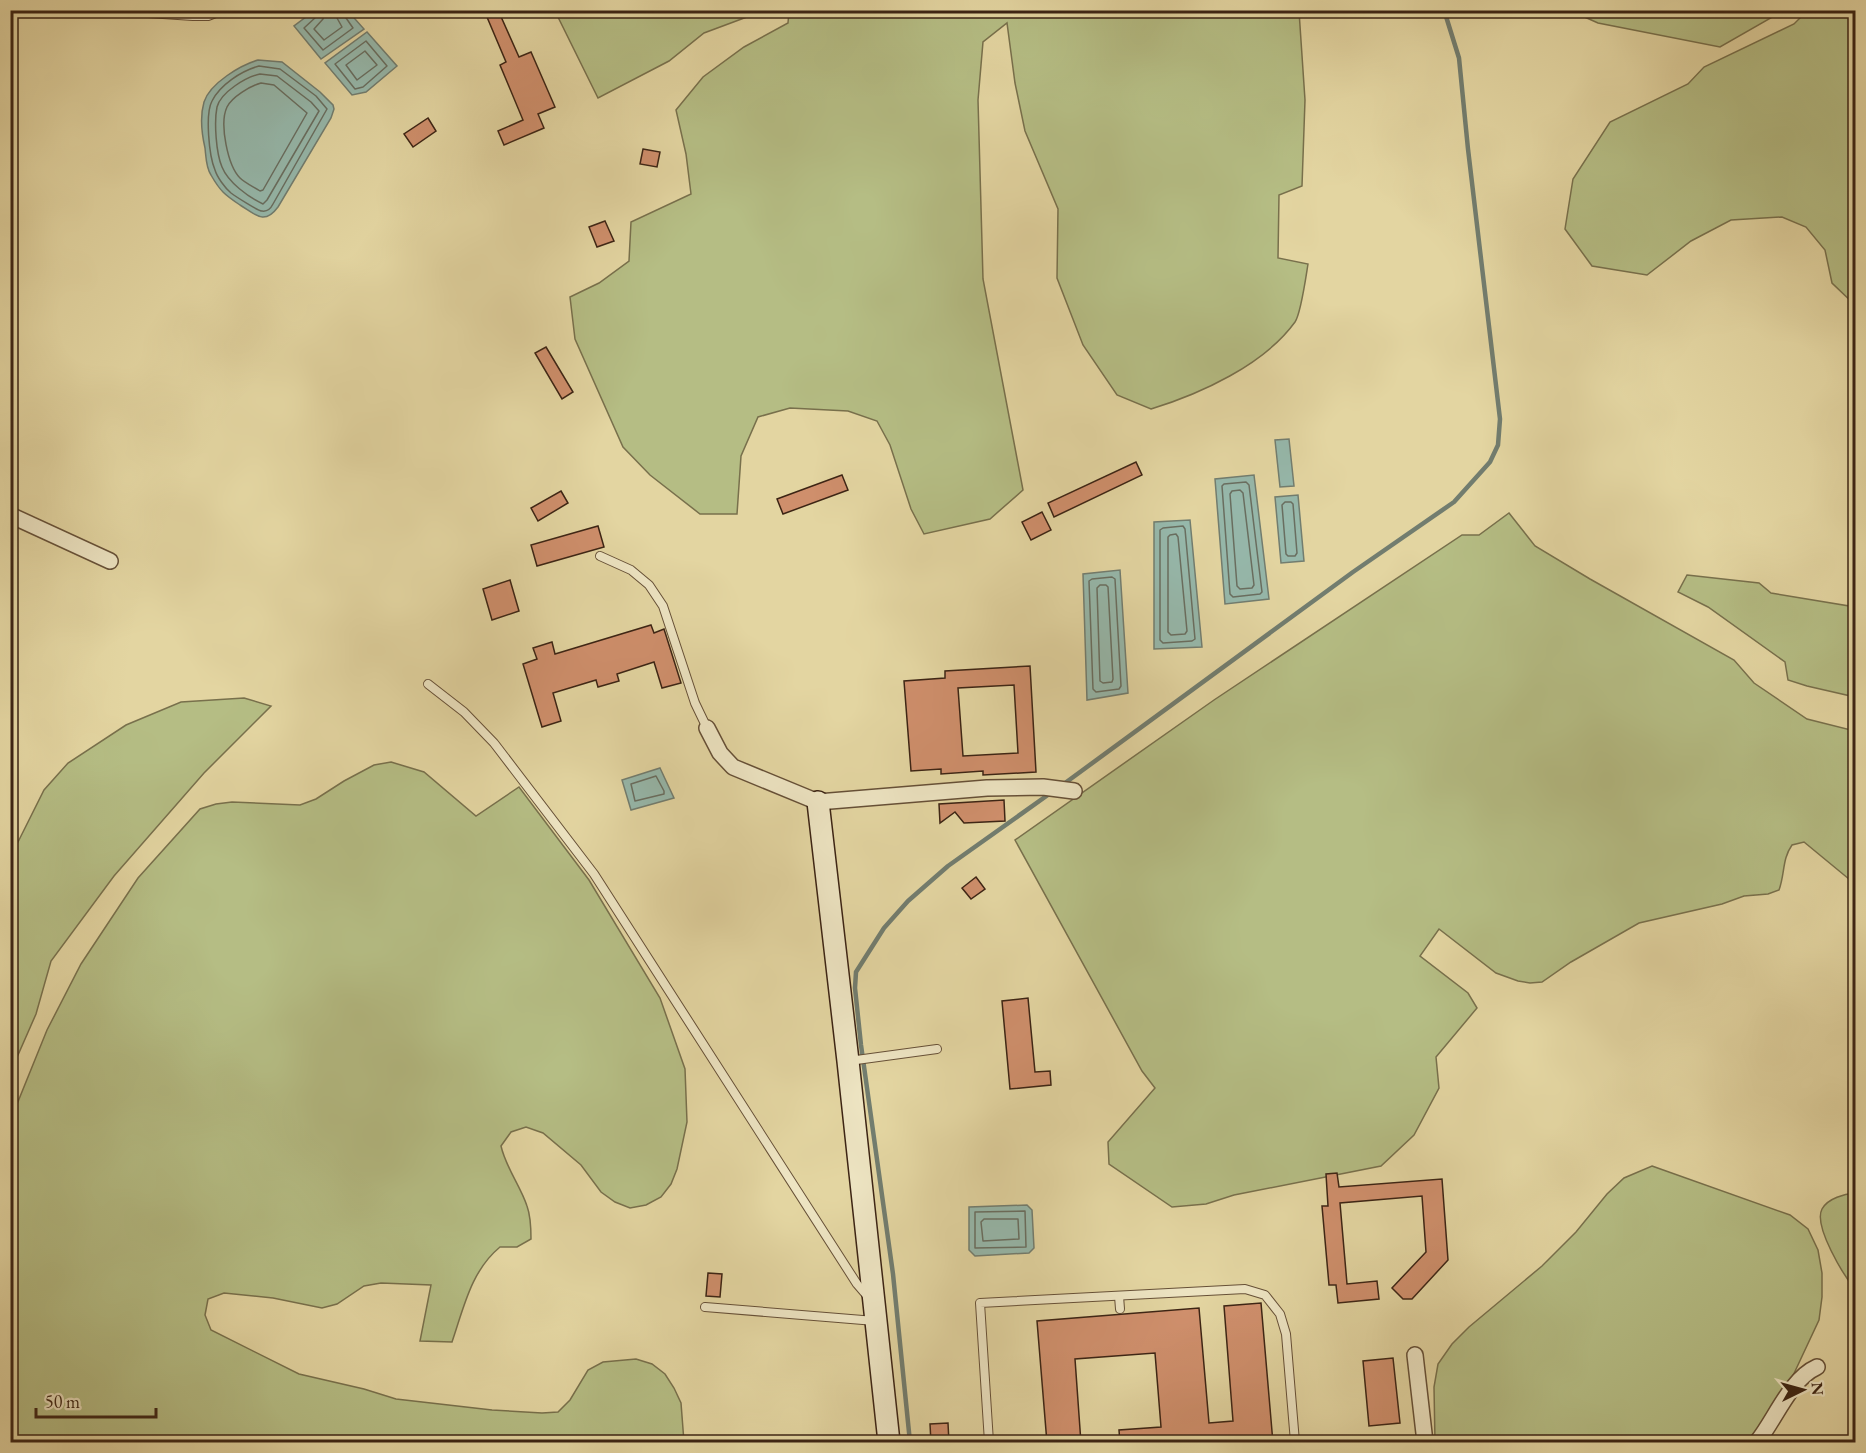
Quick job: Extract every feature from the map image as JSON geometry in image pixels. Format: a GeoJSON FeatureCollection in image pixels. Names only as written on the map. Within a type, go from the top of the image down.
{"type":"FeatureCollection","features":[{"type":"Feature","properties":{"kind":"street"},"geometry":{"type":"LineString","coordinates":[[10,515],[110,561]]}},
{"type":"Feature","properties":{"kind":"street"},"geometry":{"type":"LineString","coordinates":[[707,728],[720,753],[733,767],[818,802],[987,788],[1043,787],[1074,791]]}},
{"type":"Feature","properties":{"kind":"street"},"geometry":{"type":"LineString","coordinates":[[818,802],[858,1059],[875,1312],[889,1443]]}},
{"type":"Feature","properties":{"kind":"street"},"geometry":{"type":"LineString","coordinates":[[1415,1355],[1425,1443]]}},
{"type":"Feature","properties":{"kind":"street"},"geometry":{"type":"LineString","coordinates":[[1757,1443],[1796,1385],[1808,1371],[1817,1366]]}},
{"type":"Feature","properties":{"kind":"lane"},"geometry":{"type":"LineString","coordinates":[[103,10],[208,16],[223,10]]}},
{"type":"Feature","properties":{"kind":"lane"},"geometry":{"type":"LineString","coordinates":[[600,556],[631,570],[649,585],[663,606],[695,703],[707,728]]}},
{"type":"Feature","properties":{"kind":"lane"},"geometry":{"type":"LineString","coordinates":[[428,684],[464,712],[494,743],[594,874],[875,1312]]}},
{"type":"Feature","properties":{"kind":"lane"},"geometry":{"type":"LineString","coordinates":[[858,1059],[937,1049]]}},
{"type":"Feature","properties":{"kind":"lane"},"geometry":{"type":"LineString","coordinates":[[989,1443],[980,1303],[1245,1289],[1265,1295],[1280,1314],[1286,1334],[1295,1443]]}},
{"type":"Feature","properties":{"kind":"lane"},"geometry":{"type":"LineString","coordinates":[[1119,1296],[1120,1309]]}},
{"type":"Feature","properties":{"kind":"lane"},"geometry":{"type":"LineString","coordinates":[[705,1307],[875,1312]]}},
{"type":"Feature","properties":{"kind":"green space"},"geometry":{"type":"Polygon","coordinates":[[[1808,10],[1855,11],[1855,305],[1832,283],[1825,250],[1806,227],[1782,217],[1731,220],[1691,241],[1647,275],[1592,266],[1565,229],[1573,179],[1610,122],[1688,84],[1704,67],[1794,24],[1808,10]]]}},
{"type":"Feature","properties":{"kind":"green space"},"geometry":{"type":"Polygon","coordinates":[[[555,11],[763,11],[704,33],[669,61],[598,98],[555,11]]]}},
{"type":"Feature","properties":{"kind":"green space"},"geometry":{"type":"Polygon","coordinates":[[[789,11],[1299,11],[1305,100],[1302,186],[1279,195],[1278,258],[1308,264],[1295,322],[1266,352],[1249,364],[1190,395],[1151,409],[1117,395],[1083,345],[1057,278],[1058,209],[1025,131],[1015,83],[1007,23],[983,42],[978,100],[983,279],[1023,490],[990,519],[924,534],[911,509],[890,445],[877,421],[848,411],[790,408],[758,417],[741,456],[737,514],[700,514],[650,475],[623,447],[575,339],[570,297],[599,283],[629,261],[631,222],[691,194],[686,154],[676,110],[703,77],[744,47],[788,23],[789,11]]]}},
{"type":"Feature","properties":{"kind":"green space"},"geometry":{"type":"Polygon","coordinates":[[[1571,11],[1783,11],[1720,47],[1598,23],[1571,11]]]}},
{"type":"Feature","properties":{"kind":"green space"},"geometry":{"type":"Polygon","coordinates":[[[1509,513],[1535,546],[1734,660],[1754,683],[1807,719],[1855,731],[1855,884],[1804,842],[1792,845],[1779,890],[1768,894],[1744,896],[1722,904],[1639,923],[1571,962],[1542,982],[1518,981],[1496,973],[1439,929],[1420,956],[1468,993],[1477,1008],[1436,1057],[1439,1088],[1414,1135],[1381,1166],[1234,1195],[1206,1204],[1172,1207],[1109,1164],[1108,1142],[1155,1088],[1142,1071],[1015,840],[1214,700],[1462,535],[1479,535],[1509,513]]]}},
{"type":"Feature","properties":{"kind":"green space"},"geometry":{"type":"Polygon","coordinates":[[[1687,575],[1759,583],[1771,593],[1855,607],[1855,697],[1788,680],[1785,662],[1708,607],[1678,592],[1687,575]]]}},
{"type":"Feature","properties":{"kind":"green space"},"geometry":{"type":"Polygon","coordinates":[[[244,698],[271,706],[204,773],[114,876],[51,961],[36,1014],[11,1071],[11,846],[17,844],[44,790],[68,763],[126,725],[181,702],[244,698]]]}},
{"type":"Feature","properties":{"kind":"green space"},"geometry":{"type":"Polygon","coordinates":[[[391,762],[424,772],[476,816],[519,787],[589,880],[660,998],[685,1069],[687,1122],[677,1169],[671,1184],[661,1197],[646,1205],[630,1208],[615,1202],[601,1192],[581,1165],[543,1133],[526,1127],[511,1132],[501,1146],[527,1206],[531,1239],[517,1247],[500,1247],[482,1267],[470,1290],[452,1342],[420,1341],[431,1285],[381,1283],[364,1286],[337,1304],[322,1308],[273,1298],[224,1293],[208,1299],[205,1315],[211,1330],[299,1374],[396,1399],[492,1410],[558,1412],[570,1400],[588,1370],[603,1362],[636,1359],[652,1364],[665,1374],[674,1388],[681,1403],[684,1442],[11,1442],[11,1119],[47,1030],[81,964],[138,878],[200,809],[232,802],[300,805],[316,799],[374,765],[391,762]]]}},
{"type":"Feature","properties":{"kind":"green space"},"geometry":{"type":"Polygon","coordinates":[[[1652,1166],[1790,1215],[1808,1229],[1818,1250],[1822,1273],[1819,1320],[1790,1382],[1752,1439],[1749,1442],[1435,1442],[1434,1387],[1438,1364],[1452,1344],[1542,1266],[1624,1178],[1652,1166]]]}},
{"type":"Feature","properties":{"kind":"green space"},"geometry":{"type":"Polygon","coordinates":[[[1856,1193],[1855,1289],[1831,1250],[1820,1217],[1822,1209],[1832,1199],[1856,1193]]]}},
{"type":"Feature","properties":{"kind":"water"},"geometry":{"type":"Polygon","coordinates":[[[347,10],[364,29],[321,59],[294,26],[314,11],[347,10]]]}},
{"type":"Feature","properties":{"kind":"water"},"geometry":{"type":"Polygon","coordinates":[[[367,32],[397,66],[366,92],[352,95],[325,63],[367,32]]]}},
{"type":"Feature","properties":{"kind":"water"},"geometry":{"type":"Polygon","coordinates":[[[258,60],[282,62],[320,92],[334,109],[331,118],[278,207],[273,213],[264,217],[255,215],[217,185],[207,166],[202,125],[204,102],[213,88],[235,70],[258,60]]]}},
{"type":"Feature","properties":{"kind":"water"},"geometry":{"type":"Polygon","coordinates":[[[1289,439],[1294,486],[1280,487],[1275,440],[1289,439]]]}},
{"type":"Feature","properties":{"kind":"water"},"geometry":{"type":"Polygon","coordinates":[[[1254,475],[1269,599],[1225,604],[1215,479],[1254,475]]]}},
{"type":"Feature","properties":{"kind":"water"},"geometry":{"type":"Polygon","coordinates":[[[1298,495],[1304,561],[1281,563],[1275,497],[1298,495]]]}},
{"type":"Feature","properties":{"kind":"water"},"geometry":{"type":"Polygon","coordinates":[[[1190,520],[1202,647],[1154,649],[1154,522],[1190,520]]]}},
{"type":"Feature","properties":{"kind":"water"},"geometry":{"type":"Polygon","coordinates":[[[1120,570],[1128,693],[1087,700],[1083,574],[1120,570]]]}},
{"type":"Feature","properties":{"kind":"water"},"geometry":{"type":"Polygon","coordinates":[[[660,768],[674,798],[631,810],[622,780],[660,768]]]}},
{"type":"Feature","properties":{"kind":"water"},"geometry":{"type":"Polygon","coordinates":[[[1027,1205],[1032,1210],[1034,1248],[1029,1253],[975,1256],[969,1250],[969,1207],[1027,1205]]]}},
{"type":"Feature","properties":{"kind":"building"},"geometry":{"type":"Polygon","coordinates":[[[484,10],[498,10],[519,57],[531,52],[555,107],[538,114],[544,128],[504,145],[498,131],[523,120],[500,65],[506,62],[484,10]]]}},
{"type":"Feature","properties":{"kind":"building"},"geometry":{"type":"Polygon","coordinates":[[[428,118],[436,131],[413,147],[404,134],[428,118]]]}},
{"type":"Feature","properties":{"kind":"building"},"geometry":{"type":"Polygon","coordinates":[[[643,149],[660,152],[657,167],[640,164],[643,149]]]}},
{"type":"Feature","properties":{"kind":"building"},"geometry":{"type":"Polygon","coordinates":[[[605,221],[614,241],[597,247],[589,227],[605,221]]]}},
{"type":"Feature","properties":{"kind":"building"},"geometry":{"type":"Polygon","coordinates":[[[546,347],[573,392],[562,399],[535,353],[546,347]]]}},
{"type":"Feature","properties":{"kind":"building"},"geometry":{"type":"Polygon","coordinates":[[[1136,462],[1142,475],[1054,517],[1048,503],[1136,462]]]}},
{"type":"Feature","properties":{"kind":"building"},"geometry":{"type":"Polygon","coordinates":[[[842,475],[848,490],[783,514],[777,499],[842,475]]]}},
{"type":"Feature","properties":{"kind":"building"},"geometry":{"type":"Polygon","coordinates":[[[561,491],[568,503],[538,521],[531,508],[561,491]]]}},
{"type":"Feature","properties":{"kind":"building"},"geometry":{"type":"Polygon","coordinates":[[[1042,512],[1051,530],[1031,540],[1022,522],[1042,512]]]}},
{"type":"Feature","properties":{"kind":"building"},"geometry":{"type":"Polygon","coordinates":[[[598,526],[604,547],[537,566],[531,545],[598,526]]]}},
{"type":"Feature","properties":{"kind":"building"},"geometry":{"type":"Polygon","coordinates":[[[510,580],[519,611],[492,620],[483,589],[510,580]]]}},
{"type":"Feature","properties":{"kind":"building"},"geometry":{"type":"Polygon","coordinates":[[[651,625],[654,633],[664,629],[681,683],[662,688],[654,662],[617,674],[619,681],[598,687],[596,680],[553,693],[561,721],[542,727],[523,664],[537,659],[533,648],[552,642],[555,654],[651,625]]]}},
{"type":"Feature","properties":{"kind":"building"},"geometry":{"type":"Polygon","coordinates":[[[1030,666],[1036,772],[983,775],[983,771],[941,774],[941,769],[911,771],[904,681],[945,678],[945,671],[1030,666]],[[1014,685],[958,688],[963,756],[1018,753],[1014,685]]]}},
{"type":"Feature","properties":{"kind":"building"},"geometry":{"type":"Polygon","coordinates":[[[1004,800],[1005,821],[964,823],[955,812],[940,823],[939,804],[1004,800]]]}},
{"type":"Feature","properties":{"kind":"building"},"geometry":{"type":"Polygon","coordinates":[[[976,877],[985,889],[971,899],[962,888],[976,877]]]}},
{"type":"Feature","properties":{"kind":"building"},"geometry":{"type":"Polygon","coordinates":[[[1028,998],[1035,1072],[1050,1071],[1051,1085],[1010,1089],[1002,1001],[1028,998]]]}},
{"type":"Feature","properties":{"kind":"building"},"geometry":{"type":"Polygon","coordinates":[[[1337,1173],[1339,1187],[1442,1179],[1448,1260],[1412,1299],[1403,1299],[1392,1288],[1426,1252],[1422,1196],[1340,1203],[1347,1284],[1377,1281],[1379,1299],[1338,1303],[1336,1285],[1329,1285],[1322,1206],[1328,1206],[1326,1174],[1337,1173]]]}},
{"type":"Feature","properties":{"kind":"building"},"geometry":{"type":"Polygon","coordinates":[[[708,1273],[722,1274],[720,1297],[706,1296],[708,1273]]]}},
{"type":"Feature","properties":{"kind":"building"},"geometry":{"type":"Polygon","coordinates":[[[1261,1303],[1273,1443],[1120,1443],[1119,1430],[1161,1427],[1155,1353],[1075,1359],[1081,1443],[1047,1443],[1037,1321],[1199,1308],[1209,1423],[1233,1421],[1224,1306],[1261,1303]]]}},
{"type":"Feature","properties":{"kind":"building"},"geometry":{"type":"Polygon","coordinates":[[[1393,1358],[1400,1423],[1369,1426],[1363,1361],[1393,1358]]]}},
{"type":"Feature","properties":{"kind":"building"},"geometry":{"type":"Polygon","coordinates":[[[948,1423],[949,1443],[931,1443],[930,1424],[948,1423]]]}},
{"type":"Feature","properties":{"kind":"waterway"},"geometry":{"type":"LineString","coordinates":[[1061,786],[1353,572],[1454,502],[1490,462],[1498,445],[1500,419],[1459,58],[1444,10]]}},
{"type":"Feature","properties":{"kind":"waterway"},"geometry":{"type":"LineString","coordinates":[[910,1442],[893,1274],[861,1045],[855,988],[856,972],[884,928],[908,901],[948,866],[1052,792]]}}]}
